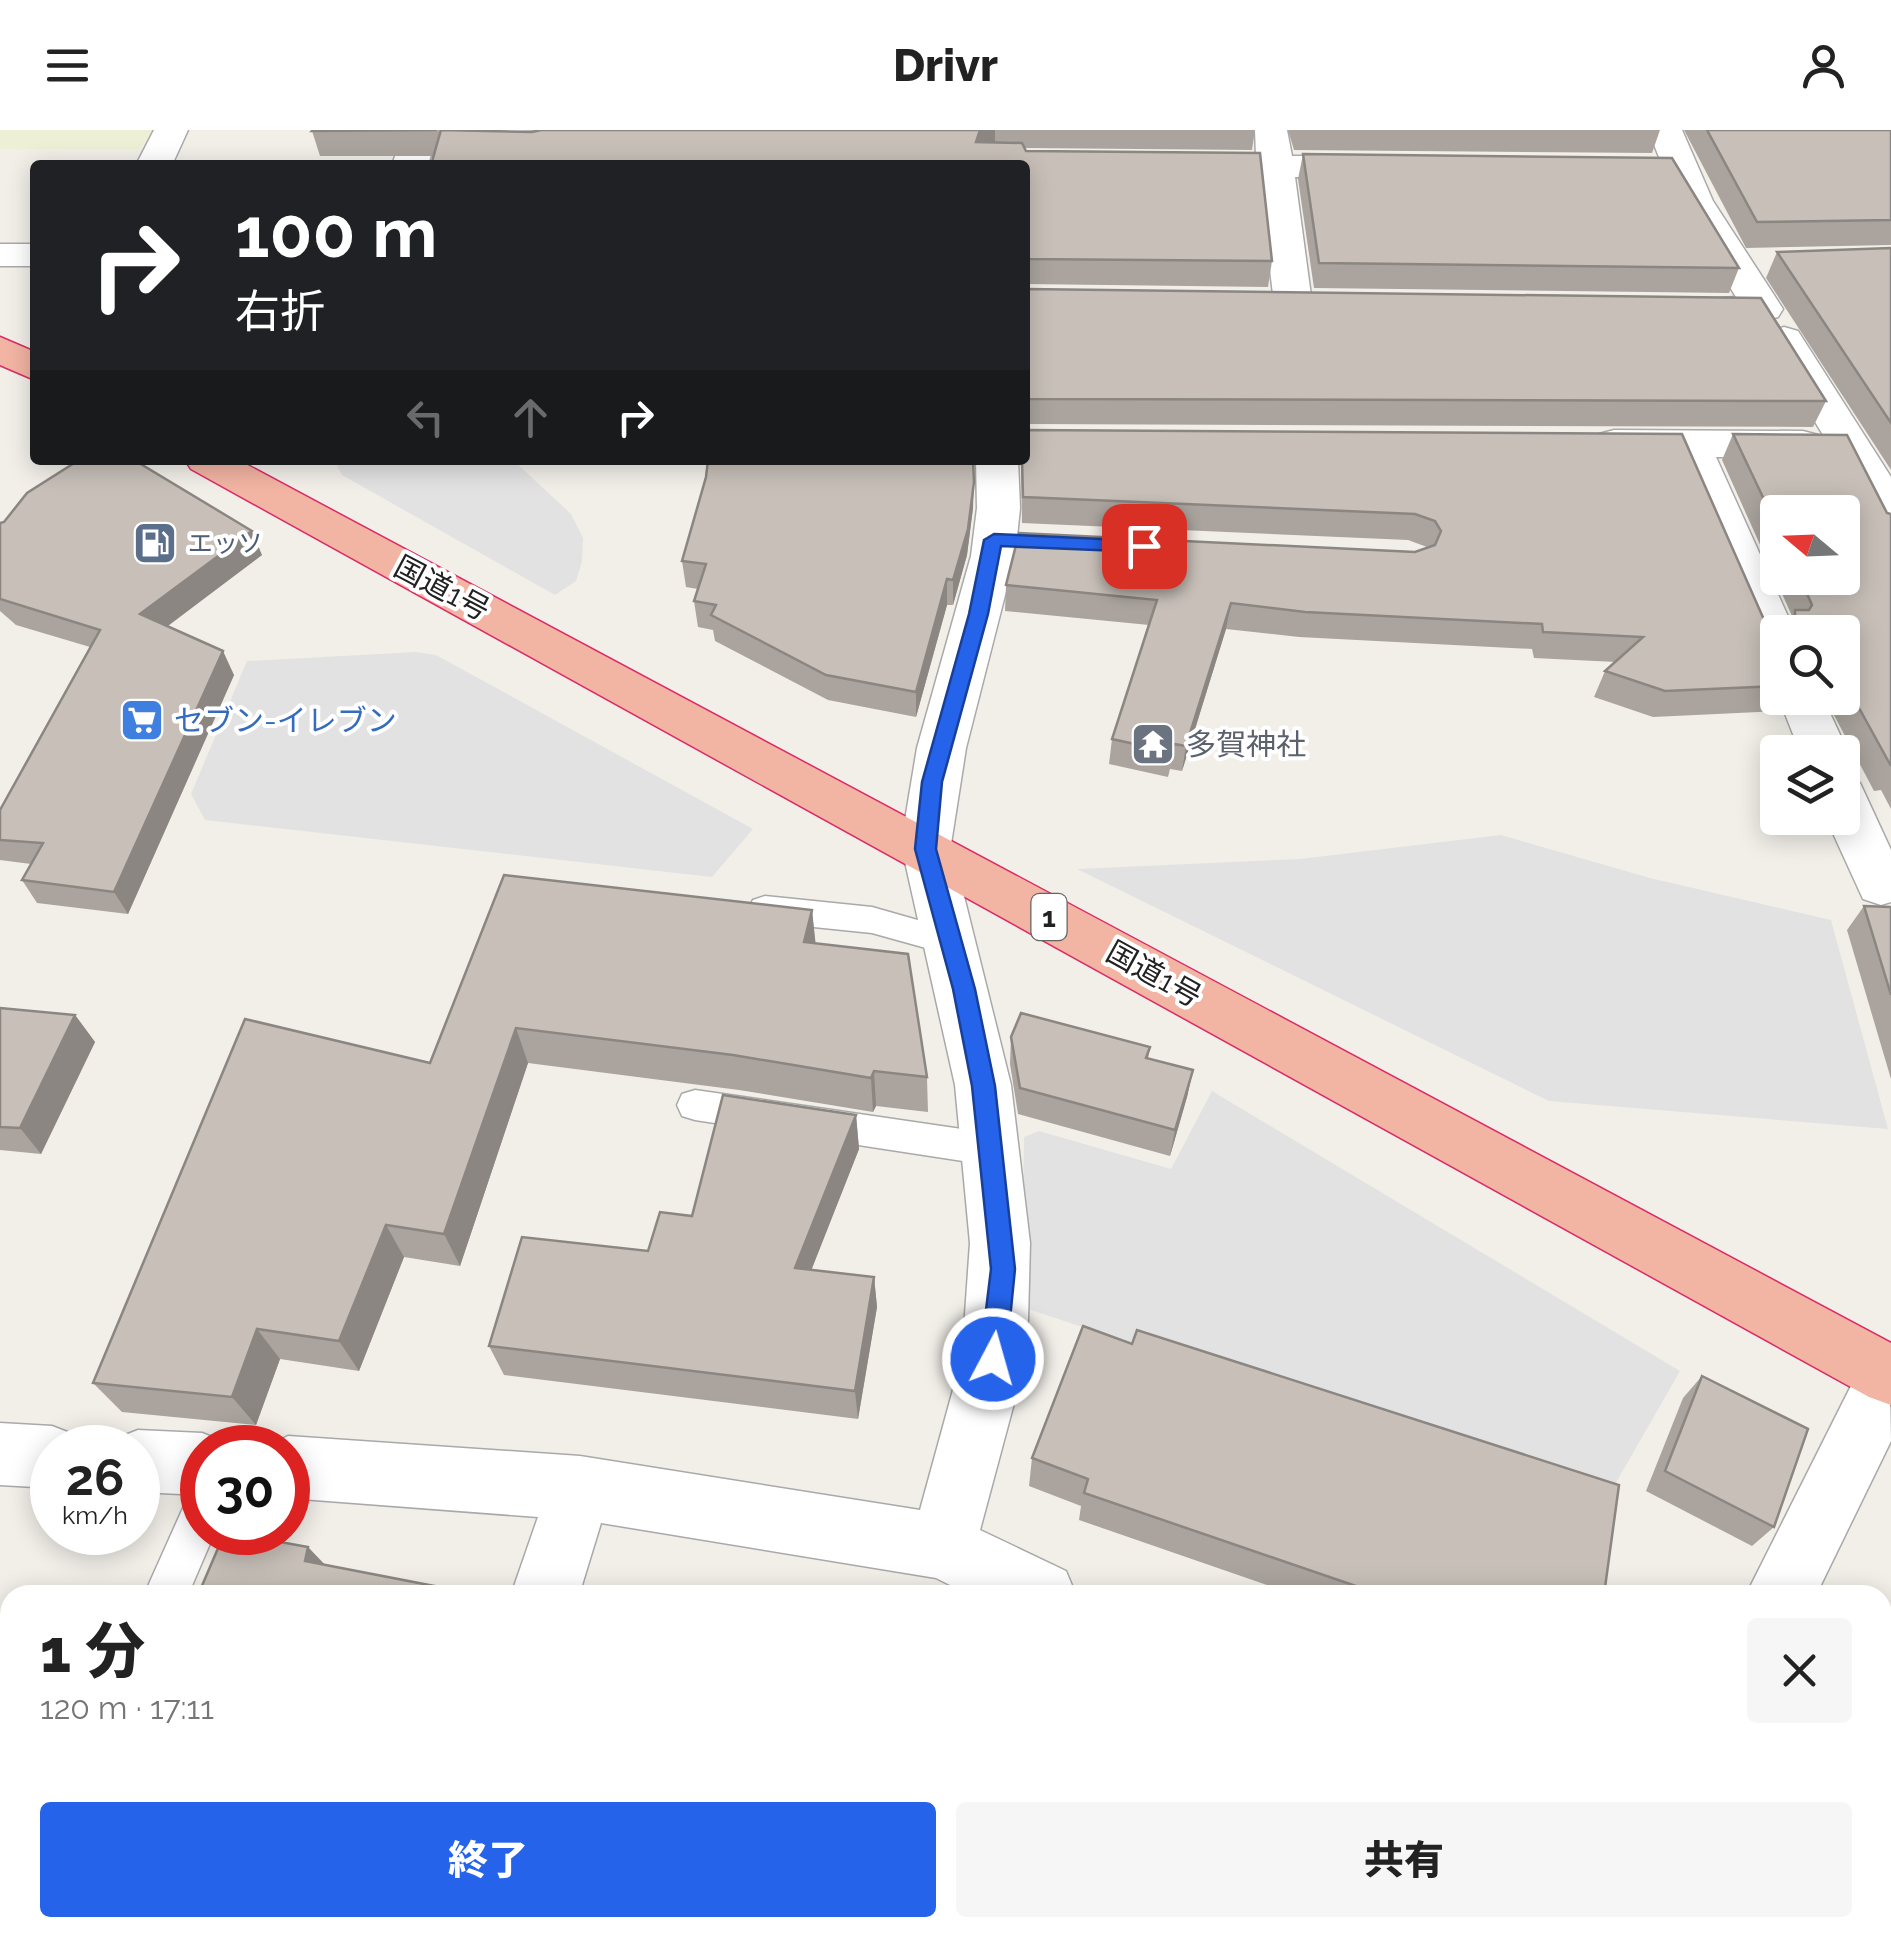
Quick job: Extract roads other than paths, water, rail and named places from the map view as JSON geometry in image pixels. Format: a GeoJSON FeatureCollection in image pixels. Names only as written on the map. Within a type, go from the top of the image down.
{"type":"FeatureCollection","features":[{"type":"Feature","properties":{"kind":"highway"},"geometry":{"type":"LineString","coordinates":[[0,349],[30,365]]}},
{"type":"Feature","properties":{"kind":"highway","name":"国道1号"},"geometry":{"type":"LineString","coordinates":[[215,465],[1890,1376]]}},
{"type":"Feature","properties":{"kind":"street"},"geometry":{"type":"LineString","coordinates":[[156,160],[171,130]]}},
{"type":"Feature","properties":{"kind":"street"},"geometry":{"type":"LineString","coordinates":[[1270,130],[1293,302]]}},
{"type":"Feature","properties":{"kind":"street"},"geometry":{"type":"LineString","coordinates":[[1665,130],[1677,168],[1732,264],[1874,482],[1891,527]]}},
{"type":"Feature","properties":{"kind":"street"},"geometry":{"type":"LineString","coordinates":[[1145,165],[1410,168]]}},
{"type":"Feature","properties":{"kind":"street"},"geometry":{"type":"LineString","coordinates":[[1639,168],[1677,168]]}},
{"type":"Feature","properties":{"kind":"street"},"geometry":{"type":"LineString","coordinates":[[0,255],[30,254]]}},
{"type":"Feature","properties":{"kind":"street"},"geometry":{"type":"LineString","coordinates":[[1732,264],[1772,263]]}},
{"type":"Feature","properties":{"kind":"street"},"geometry":{"type":"LineString","coordinates":[[1255,302],[1332,303]]}},
{"type":"Feature","properties":{"kind":"street"},"geometry":{"type":"LineString","coordinates":[[1666,308],[1764,309]]}},
{"type":"Feature","properties":{"kind":"street"},"geometry":{"type":"LineString","coordinates":[[1572,443],[1851,444]]}},
{"type":"Feature","properties":{"kind":"street"},"geometry":{"type":"LineString","coordinates":[[1689,443],[1764,615]]}},
{"type":"Feature","properties":{"kind":"street"},"geometry":{"type":"LineString","coordinates":[[942,1546],[993,1359],[1003,1269],[984,1086],[926,849],[932,782],[978,614],[1013,541],[998,465]]}},
{"type":"Feature","properties":{"kind":"street"},"geometry":{"type":"LineString","coordinates":[[1859,835],[1881,885]]}},
{"type":"Feature","properties":{"kind":"street"},"geometry":{"type":"LineString","coordinates":[[1785,1585],[1835,1493],[1890,1376]]}},
{"type":"Feature","properties":{"kind":"street"},"geometry":{"type":"LineString","coordinates":[[0,1454],[30,1456]]}},
{"type":"Feature","properties":{"kind":"street"},"geometry":{"type":"LineString","coordinates":[[310,1469],[580,1488],[942,1546],[1022,1585]]}},
{"type":"Feature","properties":{"kind":"street"},"geometry":{"type":"LineString","coordinates":[[549,1585],[580,1488]]}},
{"type":"Feature","properties":{"kind":"lane"},"geometry":{"type":"LineString","coordinates":[[737,906],[872,920],[950,942]]}},
{"type":"Feature","properties":{"kind":"lane"},"geometry":{"type":"LineString","coordinates":[[695,1105],[989,1149]]}},
{"type":"Feature","properties":{"kind":"lane"},"geometry":{"type":"LineString","coordinates":[[170,1585],[184,1555]]}},
{"type":"Feature","properties":{"kind":"place","name":"エッソ"},"geometry":{"type":"Point","coordinates":[155,543]}},
{"type":"Feature","properties":{"kind":"place","name":"セブン-イレブン"},"geometry":{"type":"Point","coordinates":[142,720]}},
{"type":"Feature","properties":{"kind":"place","name":"多賀神社"},"geometry":{"type":"Point","coordinates":[1153,744]}}]}
